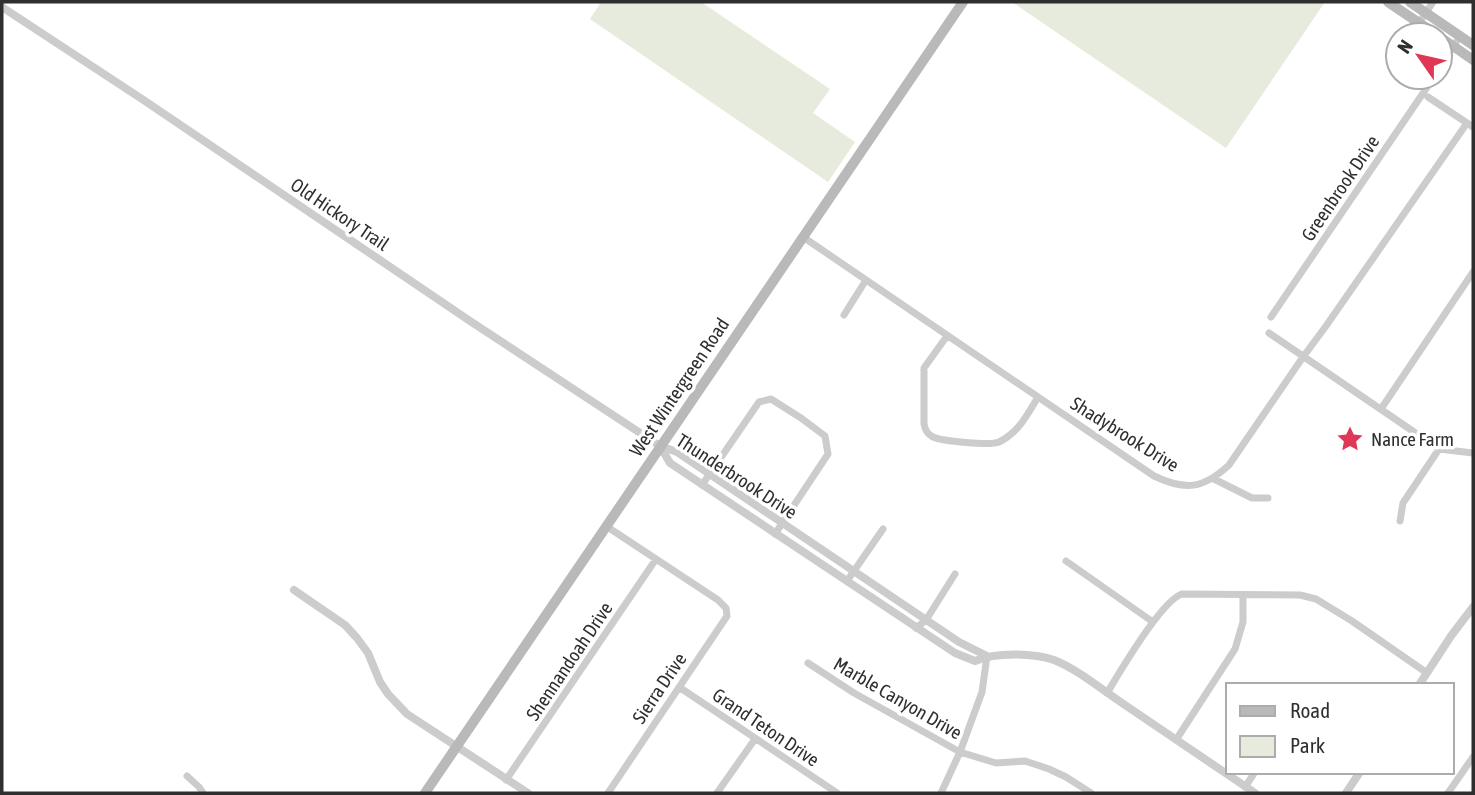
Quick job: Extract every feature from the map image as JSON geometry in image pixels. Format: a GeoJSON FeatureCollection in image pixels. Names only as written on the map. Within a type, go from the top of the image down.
{"type":"FeatureCollection","features":[{"type":"Feature","properties":{"kind":"main road","name":"West Wintergreen Road"},"geometry":{"type":"LineString","coordinates":[[425,793],[963,2]]}},
{"type":"Feature","properties":{"kind":"main road"},"geometry":{"type":"LineString","coordinates":[[1388,2],[1416,21]]}},
{"type":"Feature","properties":{"kind":"main road"},"geometry":{"type":"LineString","coordinates":[[1410,2],[1473,45]]}},
{"type":"Feature","properties":{"kind":"main road"},"geometry":{"type":"LineString","coordinates":[[1454,47],[1473,60]]}},
{"type":"Feature","properties":{"kind":"street"},"geometry":{"type":"LineString","coordinates":[[1420,21],[1433,2]]}},
{"type":"Feature","properties":{"kind":"street","name":"Old Hickory Trail"},"geometry":{"type":"LineString","coordinates":[[2,7],[660,446]]}},
{"type":"Feature","properties":{"kind":"street"},"geometry":{"type":"LineString","coordinates":[[1454,47],[1460,36]]}},
{"type":"Feature","properties":{"kind":"street","name":"Greenbrook Drive"},"geometry":{"type":"LineString","coordinates":[[1271,317],[1424,91]]}},
{"type":"Feature","properties":{"kind":"street"},"geometry":{"type":"LineString","coordinates":[[1268,498],[1252,498],[1214,479],[1229,465],[1470,125],[1428,97]]}},
{"type":"Feature","properties":{"kind":"street","name":"Shadybrook Drive"},"geometry":{"type":"LineString","coordinates":[[803,237],[1154,476],[1173,485],[1184,486],[1214,479]]}},
{"type":"Feature","properties":{"kind":"street"},"geometry":{"type":"LineString","coordinates":[[1381,409],[1473,272]]}},
{"type":"Feature","properties":{"kind":"street"},"geometry":{"type":"LineString","coordinates":[[844,315],[866,279]]}},
{"type":"Feature","properties":{"kind":"street"},"geometry":{"type":"LineString","coordinates":[[1269,333],[1439,449],[1473,453]]}},
{"type":"Feature","properties":{"kind":"street"},"geometry":{"type":"LineString","coordinates":[[947,335],[924,368],[925,424],[926,430],[932,436],[943,440],[996,443],[1019,428],[1038,397]]}},
{"type":"Feature","properties":{"kind":"street"},"geometry":{"type":"LineString","coordinates":[[702,485],[759,402],[771,399],[801,418],[825,436],[828,454],[775,534]]}},
{"type":"Feature","properties":{"kind":"street","name":"Thunderbrook Drive"},"geometry":{"type":"LineString","coordinates":[[660,446],[677,452],[926,620],[987,656]]}},
{"type":"Feature","properties":{"kind":"street","name":"Thunderbrook Drive"},"geometry":{"type":"LineString","coordinates":[[660,446],[670,463],[955,653],[975,661],[987,656],[1032,656],[1055,661],[1255,793]]}},
{"type":"Feature","properties":{"kind":"street"},"geometry":{"type":"LineString","coordinates":[[1401,521],[1403,503],[1439,449]]}},
{"type":"Feature","properties":{"kind":"street"},"geometry":{"type":"LineString","coordinates":[[606,526],[656,559]]}},
{"type":"Feature","properties":{"kind":"street"},"geometry":{"type":"LineString","coordinates":[[847,580],[883,529]]}},
{"type":"Feature","properties":{"kind":"street","name":"Sierra Drive"},"geometry":{"type":"LineString","coordinates":[[608,793],[727,616],[726,608],[718,600],[656,559]]}},
{"type":"Feature","properties":{"kind":"street","name":"Shennandoah Drive"},"geometry":{"type":"LineString","coordinates":[[506,780],[656,559]]}},
{"type":"Feature","properties":{"kind":"street"},"geometry":{"type":"LineString","coordinates":[[1066,561],[1153,622]]}},
{"type":"Feature","properties":{"kind":"street"},"geometry":{"type":"LineString","coordinates":[[916,628],[926,620],[955,575]]}},
{"type":"Feature","properties":{"kind":"street"},"geometry":{"type":"LineString","coordinates":[[294,590],[345,625],[358,638],[368,653],[380,682],[407,714],[528,793]]}},
{"type":"Feature","properties":{"kind":"street"},"geometry":{"type":"LineString","coordinates":[[1107,693],[1153,622],[1175,596],[1182,594],[1300,595],[1316,599],[1427,673]]}},
{"type":"Feature","properties":{"kind":"street"},"geometry":{"type":"LineString","coordinates":[[1176,740],[1235,649],[1243,622],[1243,595]]}},
{"type":"Feature","properties":{"kind":"street"},"geometry":{"type":"LineString","coordinates":[[1420,683],[1473,607]]}},
{"type":"Feature","properties":{"kind":"street"},"geometry":{"type":"LineString","coordinates":[[941,793],[960,752],[982,692],[987,656]]}},
{"type":"Feature","properties":{"kind":"street","name":"Marble Canyon Drive"},"geometry":{"type":"LineString","coordinates":[[808,663],[875,705],[960,752],[996,763],[1025,761],[1066,777],[1091,793]]}},
{"type":"Feature","properties":{"kind":"street","name":"Grand Teton Drive"},"geometry":{"type":"LineString","coordinates":[[679,687],[831,792]]}},
{"type":"Feature","properties":{"kind":"street"},"geometry":{"type":"LineString","coordinates":[[717,793],[755,739]]}},
{"type":"Feature","properties":{"kind":"street"},"geometry":{"type":"LineString","coordinates":[[1448,793],[1473,757]]}},
{"type":"Feature","properties":{"kind":"street"},"geometry":{"type":"LineString","coordinates":[[1245,787],[1254,774]]}},
{"type":"Feature","properties":{"kind":"street"},"geometry":{"type":"LineString","coordinates":[[1346,793],[1359,774]]}},
{"type":"Feature","properties":{"kind":"street"},"geometry":{"type":"LineString","coordinates":[[187,776],[202,793]]}},
{"type":"Feature","properties":{"kind":"green space"},"geometry":{"type":"Polygon","coordinates":[[[601,2],[701,2],[830,89],[813,113],[855,142],[828,182],[590,19],[601,2]]]}},
{"type":"Feature","properties":{"kind":"green space"},"geometry":{"type":"Polygon","coordinates":[[[1012,2],[1325,2],[1226,148],[1012,2]]]}},
{"type":"Feature","properties":{"kind":"place","name":"Nance Farm"},"geometry":{"type":"Point","coordinates":[1350,439]}}]}
